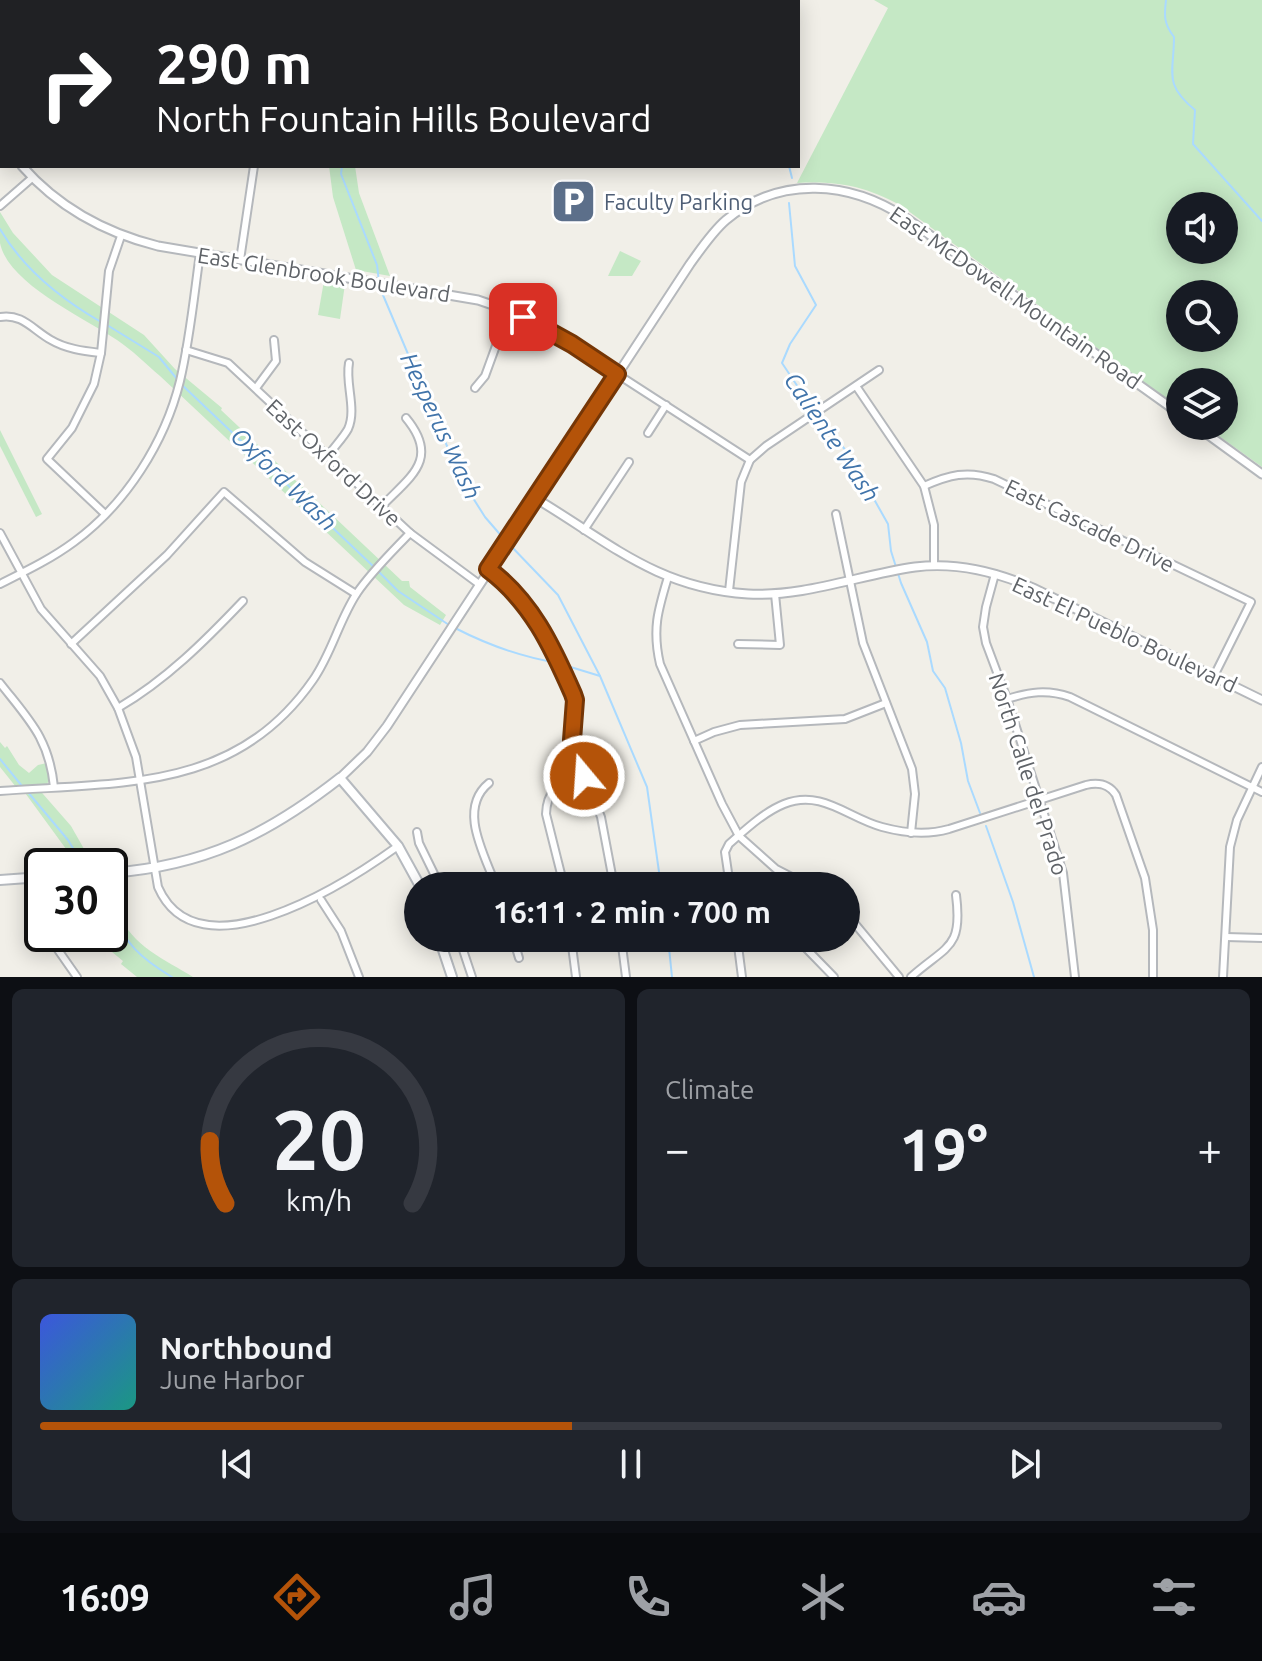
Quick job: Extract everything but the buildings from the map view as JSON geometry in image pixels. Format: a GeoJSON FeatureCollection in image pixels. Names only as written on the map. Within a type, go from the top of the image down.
{"type":"FeatureCollection","features":[{"type":"Feature","properties":{"kind":"main road"},"geometry":{"type":"LineString","coordinates":[[128,871],[203,857],[258,834],[309,803],[340,778],[398,846],[412,872]]}},
{"type":"Feature","properties":{"kind":"main road"},"geometry":{"type":"LineString","coordinates":[[0,880],[24,878]]}},
{"type":"Feature","properties":{"kind":"main road"},"geometry":{"type":"LineString","coordinates":[[444,952],[452,977]]}},
{"type":"Feature","properties":{"kind":"street","name":"East Glenbrook Boulevard"},"geometry":{"type":"LineString","coordinates":[[24,168],[32,178],[82,216],[121,236],[158,246],[437,292],[509,310],[572,344],[750,460]]}},
{"type":"Feature","properties":{"kind":"street"},"geometry":{"type":"LineString","coordinates":[[240,260],[254,168]]}},
{"type":"Feature","properties":{"kind":"street"},"geometry":{"type":"LineString","coordinates":[[0,206],[32,178]]}},
{"type":"Feature","properties":{"kind":"street","name":"East McDowell Mountain Road"},"geometry":{"type":"LineString","coordinates":[[340,778],[367,752],[387,726],[686,270],[725,221],[765,198],[802,189],[845,190],[861,194],[906,218],[1166,404]]}},
{"type":"Feature","properties":{"kind":"street"},"geometry":{"type":"LineString","coordinates":[[105,514],[47,459],[72,428],[88,399],[101,353],[109,271],[121,236]]}},
{"type":"Feature","properties":{"kind":"street"},"geometry":{"type":"LineString","coordinates":[[0,584],[74,542],[105,514],[130,484],[160,436],[172,409],[186,350],[200,253]]}},
{"type":"Feature","properties":{"kind":"street"},"geometry":{"type":"LineString","coordinates":[[475,388],[485,376],[509,310]]}},
{"type":"Feature","properties":{"kind":"street"},"geometry":{"type":"LineString","coordinates":[[0,317],[20,318],[55,342],[73,349],[101,353]]}},
{"type":"Feature","properties":{"kind":"street"},"geometry":{"type":"LineString","coordinates":[[256,388],[276,361],[274,340]]}},
{"type":"Feature","properties":{"kind":"street","name":"East Oxford Drive"},"geometry":{"type":"LineString","coordinates":[[186,350],[228,363],[410,533],[479,584]]}},
{"type":"Feature","properties":{"kind":"street"},"geometry":{"type":"LineString","coordinates":[[328,456],[349,427],[351,408],[346,378],[349,363]]}},
{"type":"Feature","properties":{"kind":"street"},"geometry":{"type":"LineString","coordinates":[[729,591],[739,490],[750,460],[879,370]]}},
{"type":"Feature","properties":{"kind":"street"},"geometry":{"type":"LineString","coordinates":[[856,386],[924,486],[934,525],[934,566]]}},
{"type":"Feature","properties":{"kind":"street"},"geometry":{"type":"LineString","coordinates":[[648,433],[666,405]]}},
{"type":"Feature","properties":{"kind":"street"},"geometry":{"type":"LineString","coordinates":[[382,506],[417,470],[422,459],[422,442],[406,418]]}},
{"type":"Feature","properties":{"kind":"street"},"geometry":{"type":"LineString","coordinates":[[1215,440],[1262,474]]}},
{"type":"Feature","properties":{"kind":"street"},"geometry":{"type":"LineString","coordinates":[[584,530],[629,462]]}},
{"type":"Feature","properties":{"kind":"street","name":"East Cascade Drive"},"geometry":{"type":"LineString","coordinates":[[924,486],[956,474],[969,473],[994,479],[1251,602],[1214,676]]}},
{"type":"Feature","properties":{"kind":"street"},"geometry":{"type":"LineString","coordinates":[[71,644],[167,555],[224,492],[305,562],[356,594]]}},
{"type":"Feature","properties":{"kind":"street","name":"East El Pueblo Boulevard"},"geometry":{"type":"LineString","coordinates":[[535,498],[627,557],[668,577],[699,587],[775,594],[934,566],[995,574],[1033,588],[1262,700]]}},
{"type":"Feature","properties":{"kind":"street"},"geometry":{"type":"LineString","coordinates":[[836,514],[863,643],[912,769],[915,794],[911,833]]}},
{"type":"Feature","properties":{"kind":"street"},"geometry":{"type":"LineString","coordinates":[[0,533],[41,609],[100,676],[118,708],[128,732],[141,782],[154,868],[163,901],[174,920]]}},
{"type":"Feature","properties":{"kind":"street"},"geometry":{"type":"LineString","coordinates":[[0,791],[141,782],[195,769],[235,753],[273,727],[316,677],[356,594],[410,533]]}},
{"type":"Feature","properties":{"kind":"street"},"geometry":{"type":"LineString","coordinates":[[488,569],[515,591],[546,633],[573,694],[572,740],[606,834],[612,872]]}},
{"type":"Feature","properties":{"kind":"street","name":"North Calle del Prado"},"geometry":{"type":"LineString","coordinates":[[995,574],[983,627],[986,643],[1063,873],[1075,977]]}},
{"type":"Feature","properties":{"kind":"street"},"geometry":{"type":"LineString","coordinates":[[668,577],[656,623],[660,664],[739,836],[782,872]]}},
{"type":"Feature","properties":{"kind":"street"},"geometry":{"type":"LineString","coordinates":[[738,644],[780,645],[775,594]]}},
{"type":"Feature","properties":{"kind":"street"},"geometry":{"type":"LineString","coordinates":[[118,708],[148,690],[201,644],[243,601]]}},
{"type":"Feature","properties":{"kind":"street"},"geometry":{"type":"LineString","coordinates":[[0,683],[39,732],[52,763],[54,787]]}},
{"type":"Feature","properties":{"kind":"street"},"geometry":{"type":"LineString","coordinates":[[1007,699],[1027,692],[1048,691],[1070,697],[1262,792]]}},
{"type":"Feature","properties":{"kind":"street"},"geometry":{"type":"LineString","coordinates":[[694,741],[740,725],[845,719],[886,703]]}},
{"type":"Feature","properties":{"kind":"street"},"geometry":{"type":"LineString","coordinates":[[1223,977],[1230,847],[1237,820],[1262,767]]}},
{"type":"Feature","properties":{"kind":"street"},"geometry":{"type":"LineString","coordinates":[[560,872],[546,814],[546,802],[554,790],[584,776]]}},
{"type":"Feature","properties":{"kind":"street"},"geometry":{"type":"LineString","coordinates":[[489,783],[477,794],[473,816],[491,872]]}},
{"type":"Feature","properties":{"kind":"street"},"geometry":{"type":"LineString","coordinates":[[728,872],[725,852],[729,844],[784,804],[806,799],[830,803],[882,827],[911,833],[939,832],[1094,783],[1106,785],[1116,795],[1145,878],[1153,930],[1153,977]]}},
{"type":"Feature","properties":{"kind":"street"},"geometry":{"type":"LineString","coordinates":[[417,832],[433,872]]}},
{"type":"Feature","properties":{"kind":"street"},"geometry":{"type":"LineString","coordinates":[[292,917],[398,846]]}},
{"type":"Feature","properties":{"kind":"street"},"geometry":{"type":"LineString","coordinates":[[911,977],[954,939],[960,920],[956,895]]}},
{"type":"Feature","properties":{"kind":"street"},"geometry":{"type":"LineString","coordinates":[[321,900],[341,931],[359,977]]}},
{"type":"Feature","properties":{"kind":"street"},"geometry":{"type":"LineString","coordinates":[[860,930],[899,977]]}},
{"type":"Feature","properties":{"kind":"street"},"geometry":{"type":"LineString","coordinates":[[1226,937],[1262,938]]}},
{"type":"Feature","properties":{"kind":"street"},"geometry":{"type":"LineString","coordinates":[[60,952],[77,977]]}},
{"type":"Feature","properties":{"kind":"street"},"geometry":{"type":"LineString","coordinates":[[464,952],[472,977]]}},
{"type":"Feature","properties":{"kind":"street"},"geometry":{"type":"LineString","coordinates":[[517,952],[519,958]]}},
{"type":"Feature","properties":{"kind":"street"},"geometry":{"type":"LineString","coordinates":[[573,952],[576,977]]}},
{"type":"Feature","properties":{"kind":"street"},"geometry":{"type":"LineString","coordinates":[[623,952],[626,977]]}},
{"type":"Feature","properties":{"kind":"street"},"geometry":{"type":"LineString","coordinates":[[739,952],[742,977]]}},
{"type":"Feature","properties":{"kind":"street"},"geometry":{"type":"LineString","coordinates":[[809,952],[831,976]]}},
{"type":"Feature","properties":{"kind":"green space"},"geometry":{"type":"Polygon","coordinates":[[[874,0],[1262,0],[1262,467],[1224,440],[1238,440],[1238,368],[1166,368],[1166,398],[900,205],[851,186],[797,183],[888,8],[874,0]]]}},
{"type":"Feature","properties":{"kind":"green space"},"geometry":{"type":"Polygon","coordinates":[[[329,168],[355,168],[359,193],[390,276],[356,270],[333,197],[329,168]]]}},
{"type":"Feature","properties":{"kind":"green space"},"geometry":{"type":"Polygon","coordinates":[[[0,212],[13,233],[52,275],[144,335],[175,369],[222,408],[402,581],[409,581],[410,587],[446,615],[440,625],[404,605],[134,353],[50,299],[17,272],[6,258],[0,243],[0,212]]]}},
{"type":"Feature","properties":{"kind":"green space"},"geometry":{"type":"Polygon","coordinates":[[[620,251],[641,261],[632,276],[608,276],[620,251]]]}},
{"type":"Feature","properties":{"kind":"green space"},"geometry":{"type":"Polygon","coordinates":[[[324,281],[345,284],[340,319],[318,315],[324,281]]]}},
{"type":"Feature","properties":{"kind":"green space"},"geometry":{"type":"Polygon","coordinates":[[[0,430],[42,514],[36,517],[0,446],[0,430]]]}},
{"type":"Feature","properties":{"kind":"green space"},"geometry":{"type":"Polygon","coordinates":[[[0,742],[29,773],[38,765],[47,763],[49,781],[46,785],[36,786],[71,826],[83,848],[65,848],[20,786],[16,787],[0,767],[0,742]]]}},
{"type":"Feature","properties":{"kind":"green space"},"geometry":{"type":"Polygon","coordinates":[[[128,929],[150,951],[193,977],[137,977],[121,964],[123,961],[112,952],[128,952],[128,929]]]}},
{"type":"Feature","properties":{"kind":"waterway"},"geometry":{"type":"LineString","coordinates":[[1166,0],[1166,20],[1174,37],[1172,77],[1178,93],[1195,110],[1193,144],[1262,221]]}},
{"type":"Feature","properties":{"kind":"waterway","name":"Hesperus Wash"},"geometry":{"type":"LineString","coordinates":[[342,168],[341,174],[377,265],[379,282]]}},
{"type":"Feature","properties":{"kind":"waterway","name":"Caliente Wash"},"geometry":{"type":"LineString","coordinates":[[790,168],[792,178]]}},
{"type":"Feature","properties":{"kind":"waterway","name":"Caliente Wash"},"geometry":{"type":"LineString","coordinates":[[789,203],[795,266],[816,305],[790,344],[782,363],[820,420],[848,453],[888,524],[891,551],[901,583],[927,642],[933,671],[945,688],[968,781],[980,813]]}},
{"type":"Feature","properties":{"kind":"waterway","name":"Oxford Wash"},"geometry":{"type":"LineString","coordinates":[[0,229],[20,258],[44,282],[101,322]]}},
{"type":"Feature","properties":{"kind":"waterway","name":"Hesperus Wash"},"geometry":{"type":"LineString","coordinates":[[380,288],[461,479],[485,517],[504,539]]}},
{"type":"Feature","properties":{"kind":"waterway","name":"Oxford Wash"},"geometry":{"type":"LineString","coordinates":[[107,325],[159,357],[177,379]]}},
{"type":"Feature","properties":{"kind":"waterway","name":"Oxford Wash"},"geometry":{"type":"LineString","coordinates":[[181,384],[374,567]]}},
{"type":"Feature","properties":{"kind":"waterway","name":"Hesperus Wash"},"geometry":{"type":"LineString","coordinates":[[509,544],[558,595],[600,676],[647,787],[659,872]]}},
{"type":"Feature","properties":{"kind":"waterway","name":"Oxford Wash"},"geometry":{"type":"LineString","coordinates":[[378,571],[398,591],[449,625]]}},
{"type":"Feature","properties":{"kind":"waterway","name":"Oxford Wash"},"geometry":{"type":"LineString","coordinates":[[455,628],[505,650],[558,663]]}},
{"type":"Feature","properties":{"kind":"waterway","name":"Oxford Wash"},"geometry":{"type":"LineString","coordinates":[[564,665],[600,676]]}},
{"type":"Feature","properties":{"kind":"waterway"},"geometry":{"type":"LineString","coordinates":[[0,759],[22,786]]}},
{"type":"Feature","properties":{"kind":"waterway"},"geometry":{"type":"LineString","coordinates":[[27,791],[73,848]]}},
{"type":"Feature","properties":{"kind":"waterway","name":"Caliente Wash"},"geometry":{"type":"LineString","coordinates":[[986,826],[1013,902],[1034,977]]}},
{"type":"Feature","properties":{"kind":"waterway"},"geometry":{"type":"LineString","coordinates":[[128,940],[151,963],[172,977]]}},
{"type":"Feature","properties":{"kind":"waterway","name":"Hesperus Wash"},"geometry":{"type":"LineString","coordinates":[[669,952],[672,977]]}},
{"type":"Feature","properties":{"kind":"place","name":"Faculty Parking"},"geometry":{"type":"Point","coordinates":[573,201]}},
{"type":"Feature","properties":{"kind":"route"},"geometry":{"type":"LineString","coordinates":[[523,317],[617,374],[488,569],[515,591],[546,633],[575,700],[572,740],[584,776]]}}]}
